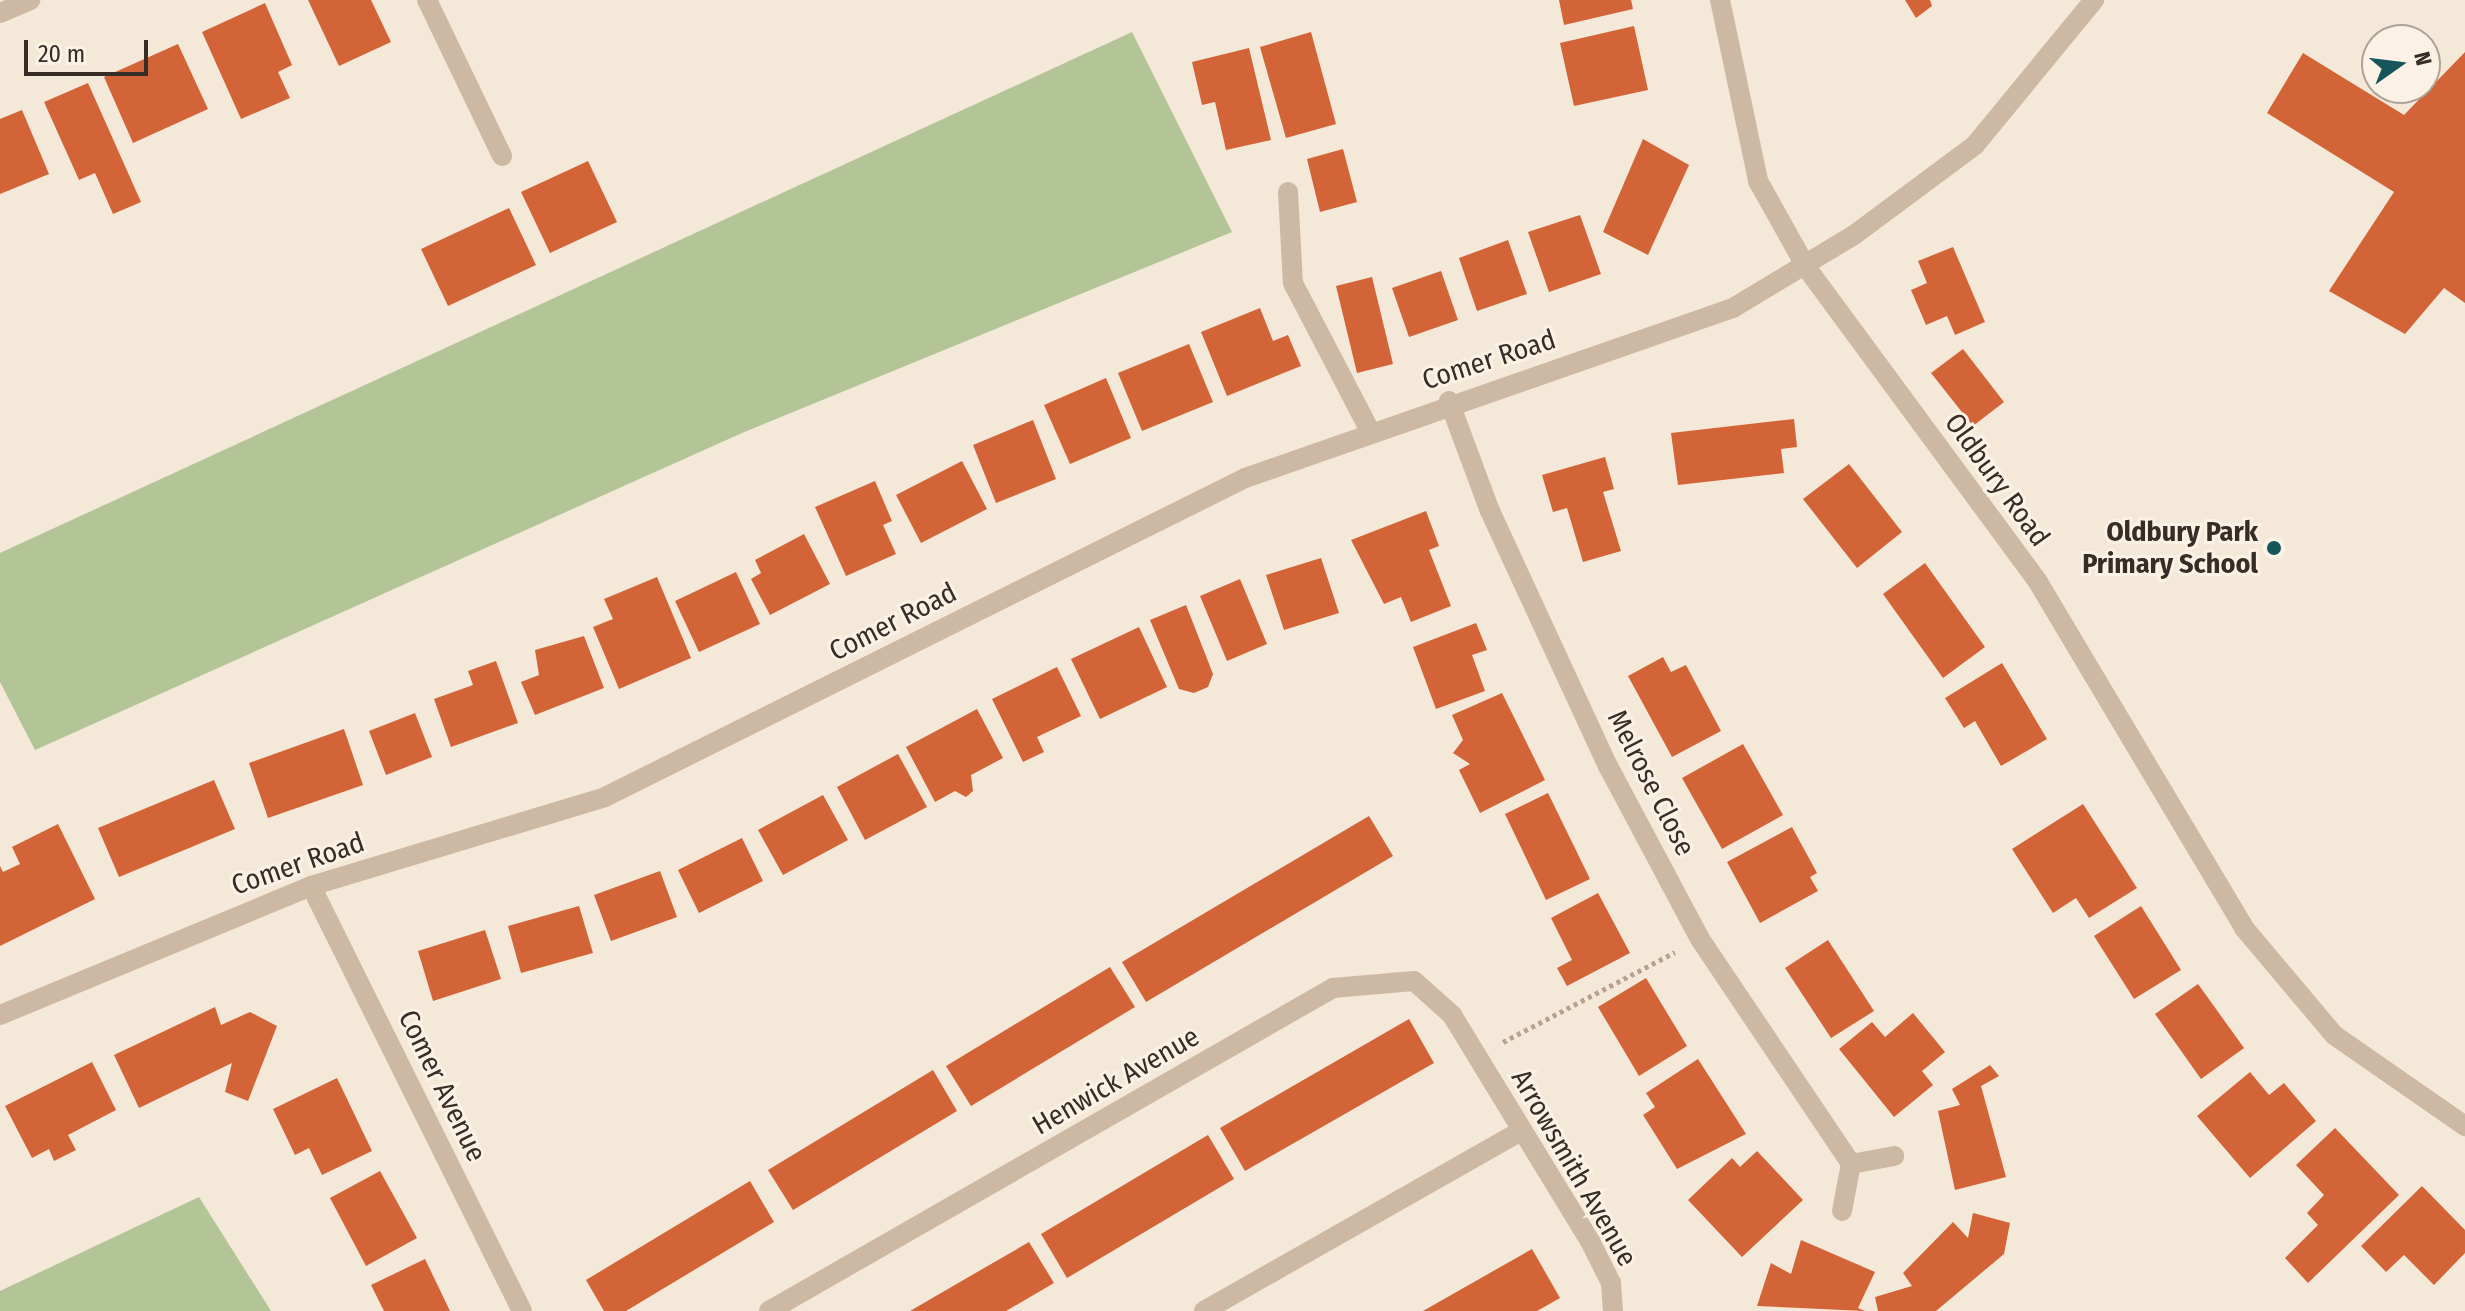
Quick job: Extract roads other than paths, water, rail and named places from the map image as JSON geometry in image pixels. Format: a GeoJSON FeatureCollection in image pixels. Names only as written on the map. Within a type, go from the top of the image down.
{"type":"FeatureCollection","features":[{"type":"Feature","properties":{"kind":"street"},"geometry":{"type":"LineString","coordinates":[[0,13],[30,0]]}},
{"type":"Feature","properties":{"kind":"street"},"geometry":{"type":"LineString","coordinates":[[427,0],[502,156]]}},
{"type":"Feature","properties":{"kind":"street","name":"Oldbury Road"},"geometry":{"type":"LineString","coordinates":[[1720,0],[1758,181],[1806,267],[2038,582],[2244,928],[2334,1035],[2464,1124]]}},
{"type":"Feature","properties":{"kind":"street","name":"Comer Road"},"geometry":{"type":"LineString","coordinates":[[0,1015],[311,886],[605,797],[1245,478],[1449,401],[1733,308],[1806,267],[1975,145],[2094,0]]}},
{"type":"Feature","properties":{"kind":"street"},"geometry":{"type":"LineString","coordinates":[[1288,192],[1293,283],[1370,431]]}},
{"type":"Feature","properties":{"kind":"street","name":"Melrose Close"},"geometry":{"type":"LineString","coordinates":[[1449,401],[1490,511],[1602,752],[1700,939],[1851,1164]]}},
{"type":"Feature","properties":{"kind":"street","name":"Comer Avenue"},"geometry":{"type":"LineString","coordinates":[[311,886],[522,1311]]}},
{"type":"Feature","properties":{"kind":"street","name":"Henwick Avenue"},"geometry":{"type":"LineString","coordinates":[[769,1311],[1333,988],[1414,981],[1452,1015],[1477,1055]]}},
{"type":"Feature","properties":{"kind":"street","name":"Arrowsmith Avenue"},"geometry":{"type":"LineString","coordinates":[[1477,1055],[1519,1132],[1590,1241],[1611,1283],[1613,1311]]}},
{"type":"Feature","properties":{"kind":"street"},"geometry":{"type":"LineString","coordinates":[[1204,1311],[1519,1132]]}},
{"type":"Feature","properties":{"kind":"street"},"geometry":{"type":"LineString","coordinates":[[1842,1211],[1851,1164],[1894,1156]]}},
{"type":"Feature","properties":{"kind":"place","name":"Oldbury Park Primary School"},"geometry":{"type":"Point","coordinates":[2274,548]}}]}
